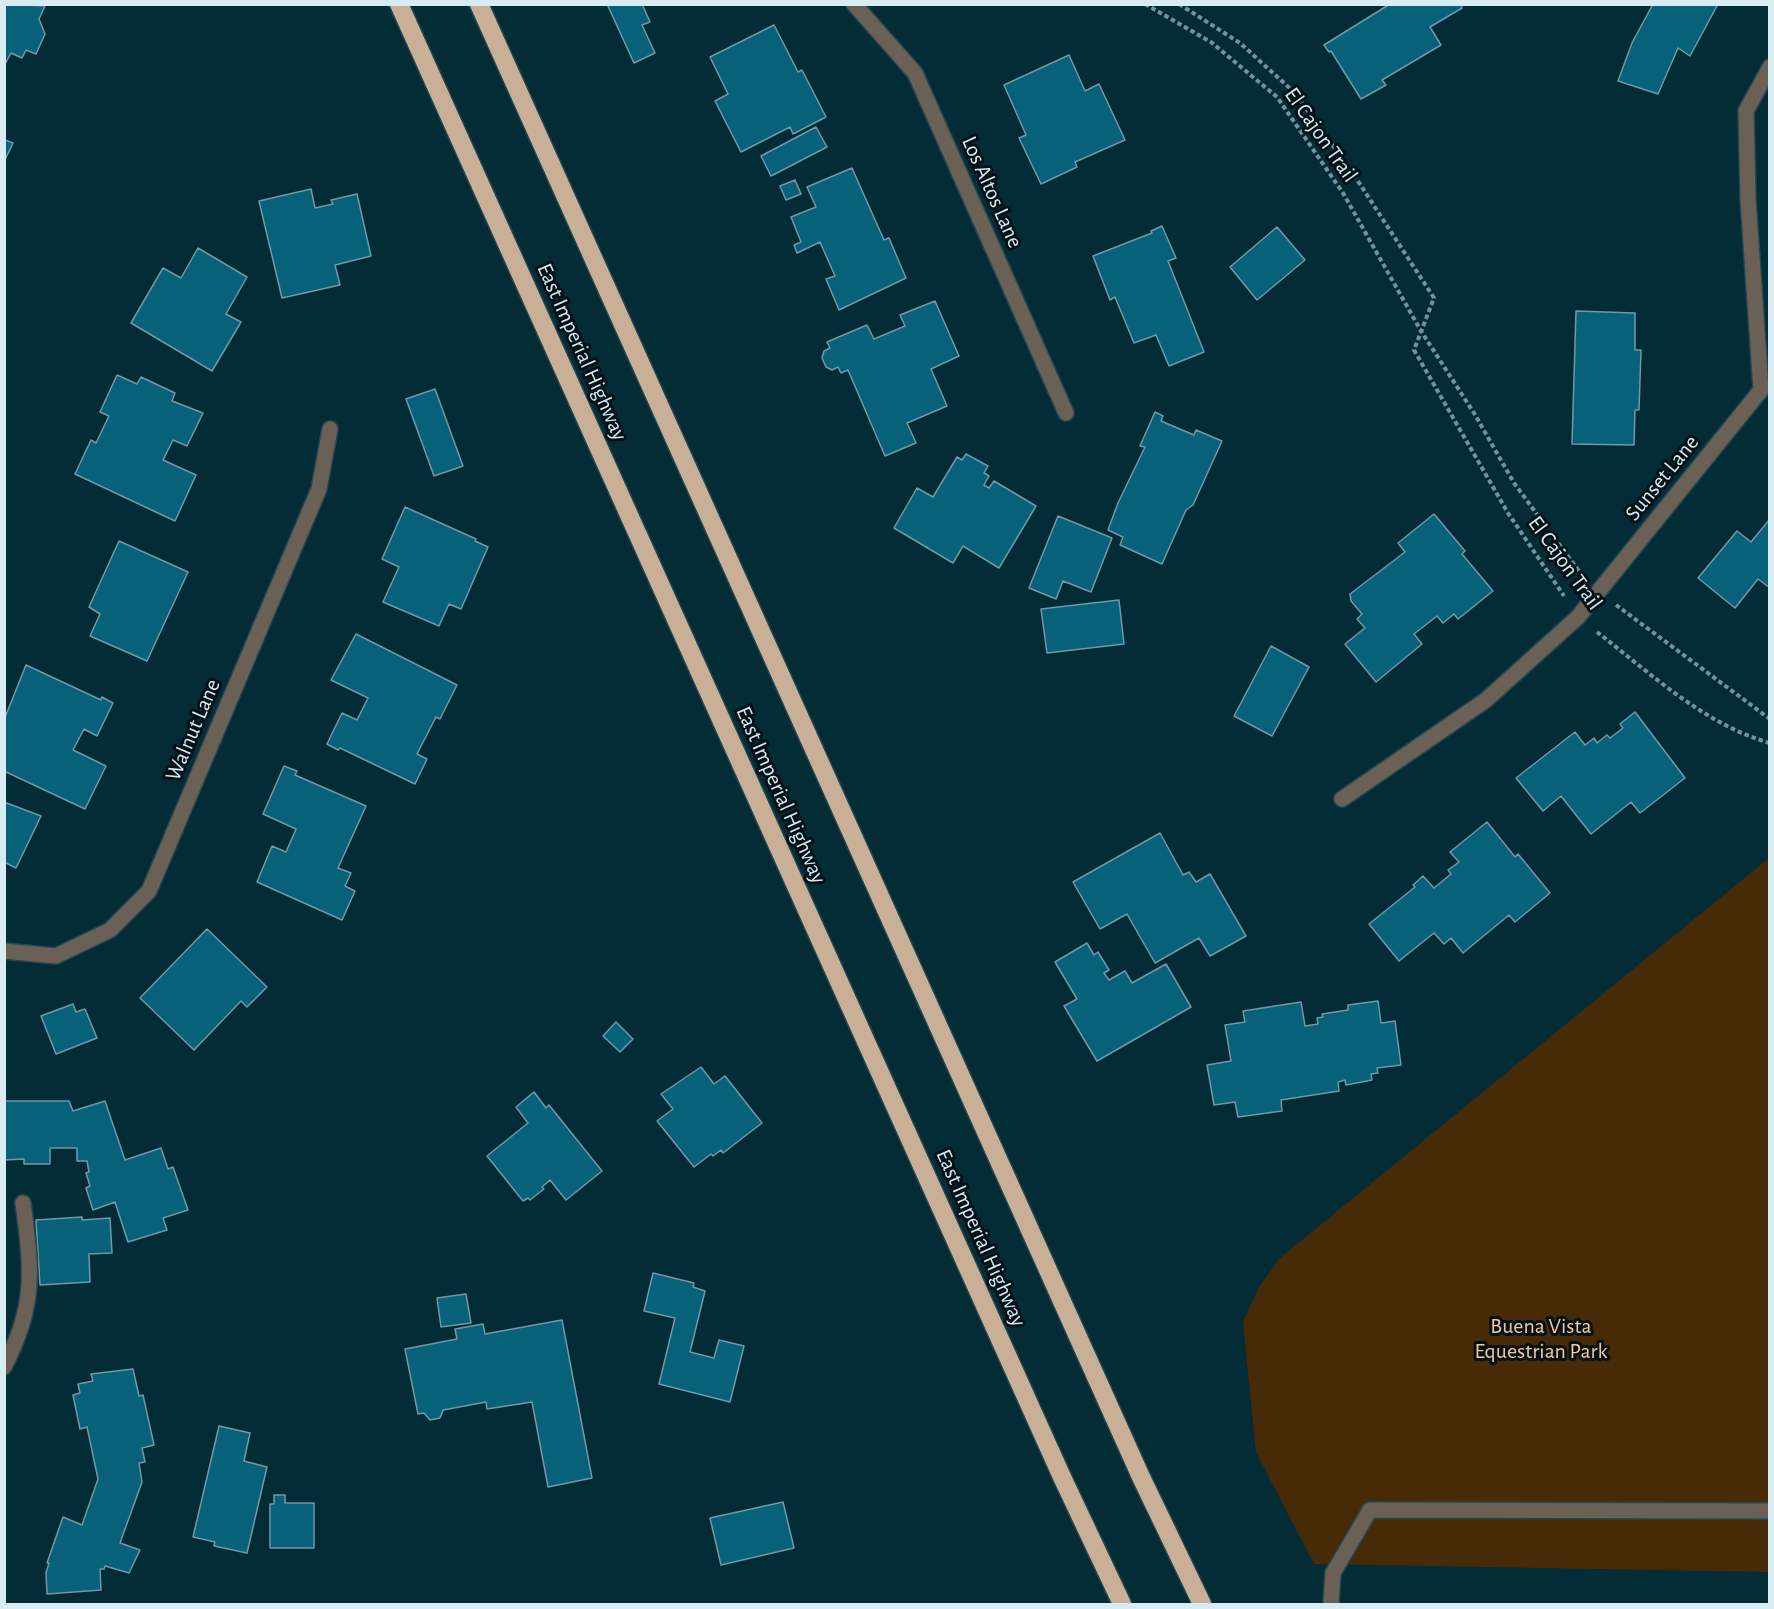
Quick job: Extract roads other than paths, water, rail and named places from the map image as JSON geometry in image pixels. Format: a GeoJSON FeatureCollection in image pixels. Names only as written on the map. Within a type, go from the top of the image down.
{"type":"FeatureCollection","features":[{"type":"Feature","properties":{"kind":"highway","name":"East Imperial Highway"},"geometry":{"type":"LineString","coordinates":[[399,4],[1062,1477],[1122,1605]]}},
{"type":"Feature","properties":{"kind":"highway"},"geometry":{"type":"LineString","coordinates":[[479,4],[1141,1477],[1202,1605]]}},
{"type":"Feature","properties":{"kind":"street","name":"Los Altos Lane"},"geometry":{"type":"LineString","coordinates":[[854,4],[915,73],[1066,413]]}},
{"type":"Feature","properties":{"kind":"street","name":"Sunset Lane"},"geometry":{"type":"LineString","coordinates":[[1342,799],[1486,700],[1578,617],[1761,390],[1748,199],[1746,111],[1770,67]]}},
{"type":"Feature","properties":{"kind":"street","name":"Walnut Lane"},"geometry":{"type":"LineString","coordinates":[[4,951],[56,956],[110,930],[149,891],[319,489],[330,429]]}},
{"type":"Feature","properties":{"kind":"street"},"geometry":{"type":"LineString","coordinates":[[4,1367],[20,1337],[29,1306],[30,1250],[23,1203]]}},
{"type":"Feature","properties":{"kind":"street"},"geometry":{"type":"LineString","coordinates":[[1331,1605],[1333,1573],[1370,1510],[1770,1512]]}},
{"type":"Feature","properties":{"kind":"park label","name":"Buena Vista Equestrian Park"},"geometry":{"type":"Point","coordinates":[1541,1338]}}]}
